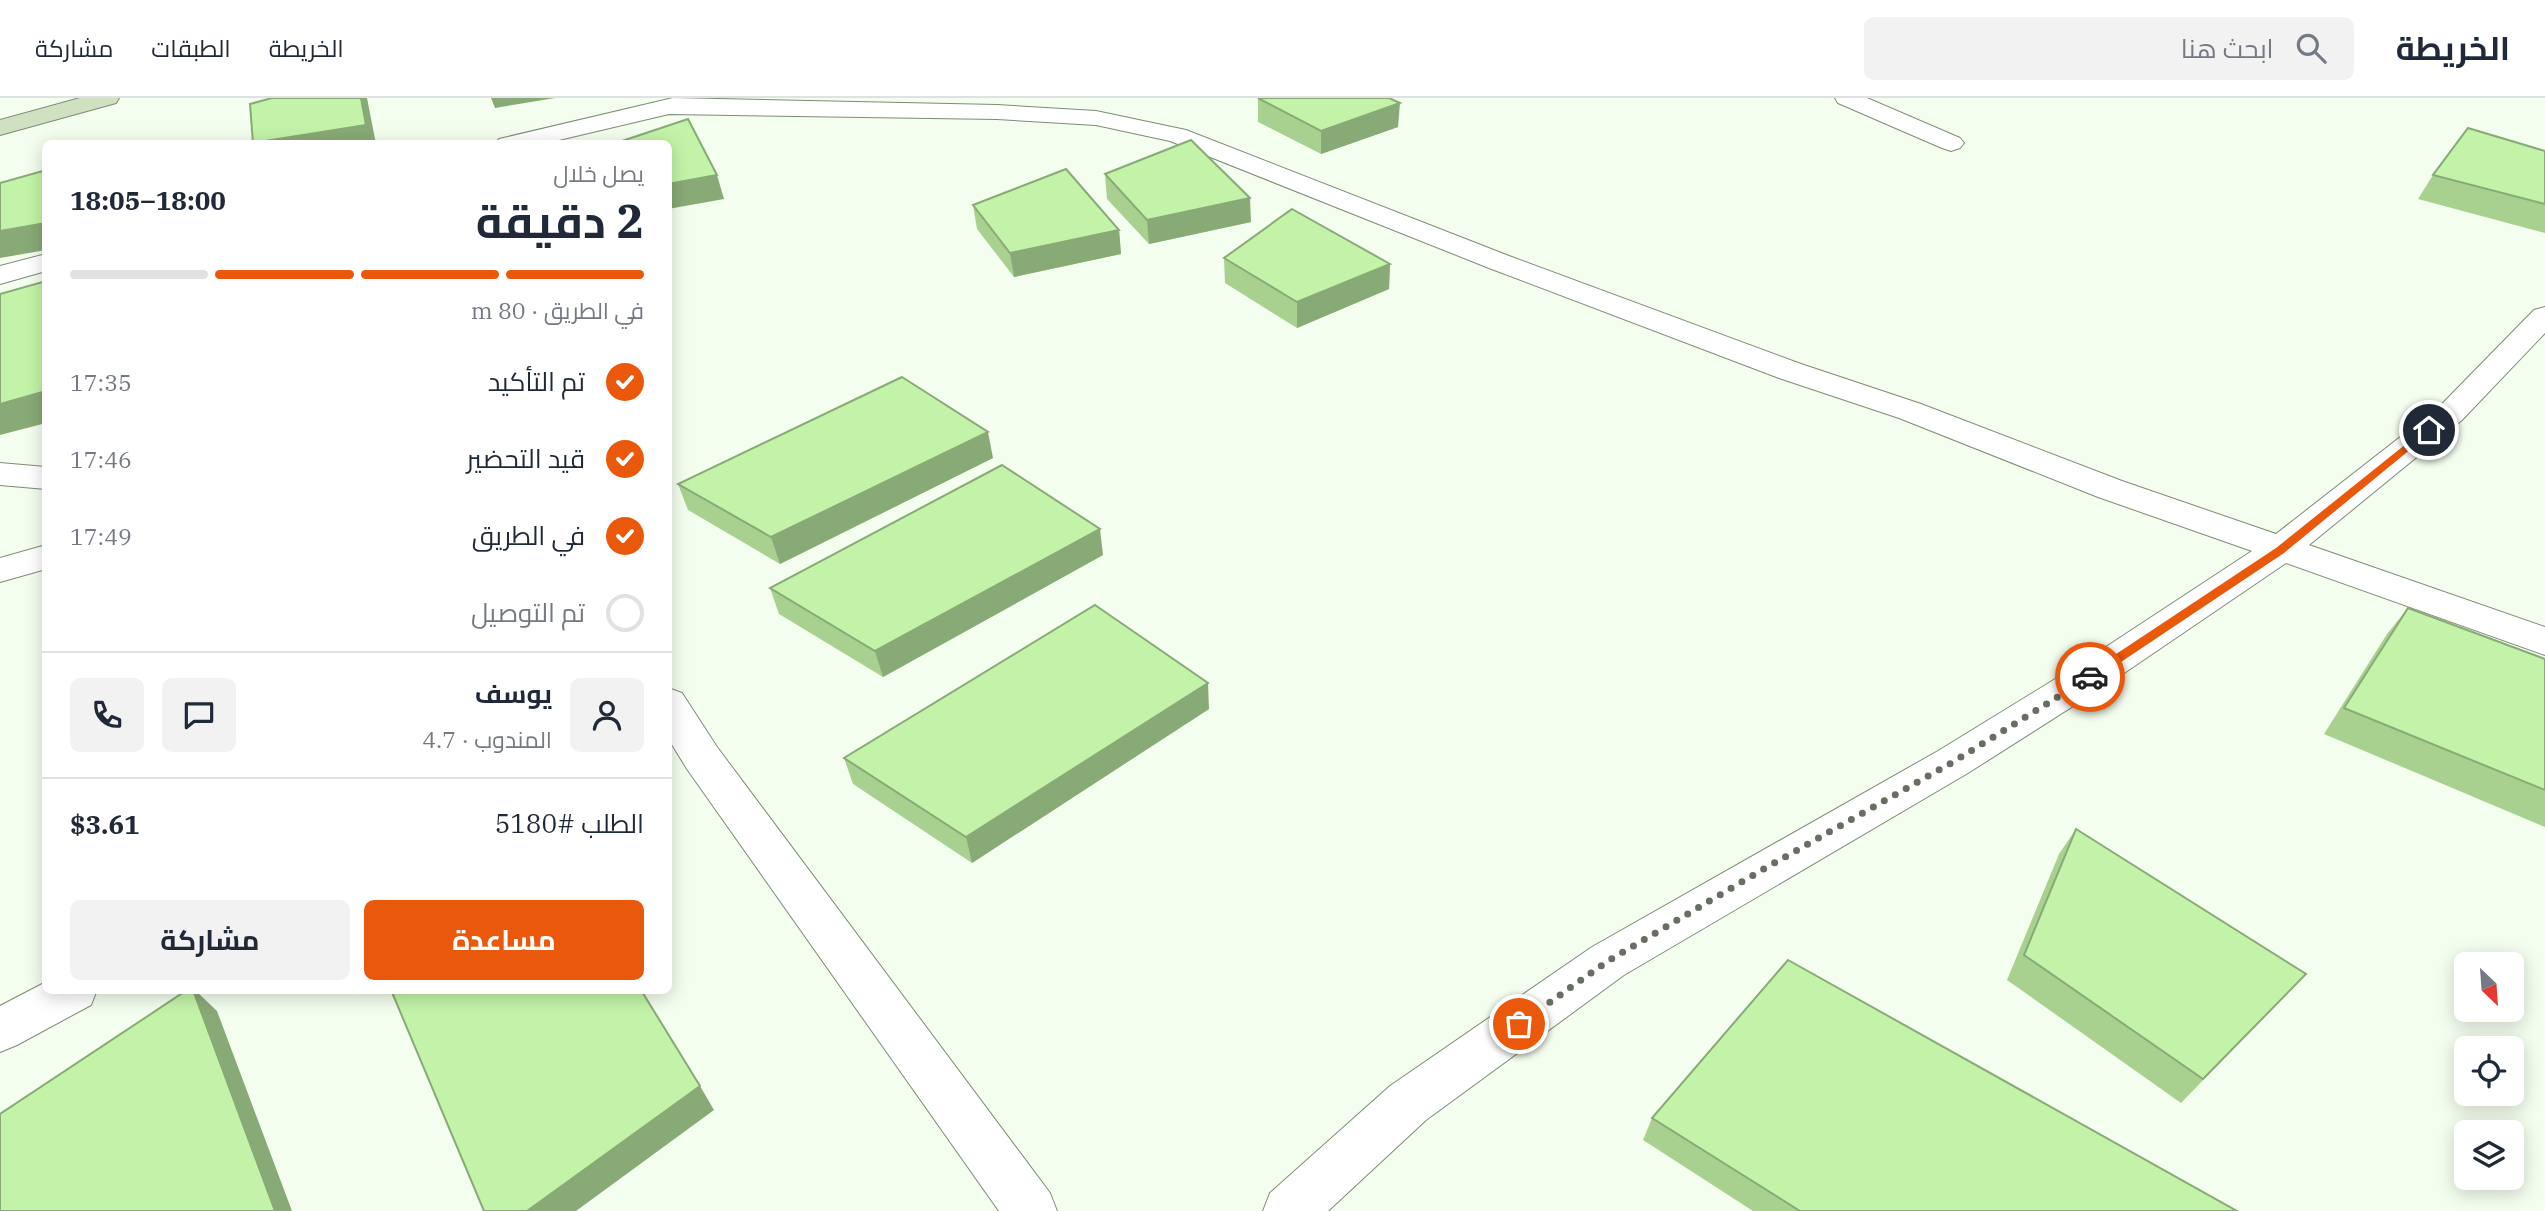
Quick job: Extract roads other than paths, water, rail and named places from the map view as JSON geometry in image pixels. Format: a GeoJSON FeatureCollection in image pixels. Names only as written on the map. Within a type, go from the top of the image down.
{"type":"FeatureCollection","features":[{"type":"Feature","properties":{"kind":"street"},"geometry":{"type":"LineString","coordinates":[[0,106],[30,98]]}},
{"type":"Feature","properties":{"kind":"street"},"geometry":{"type":"LineString","coordinates":[[0,128],[107,98]]}},
{"type":"Feature","properties":{"kind":"street"},"geometry":{"type":"LineString","coordinates":[[526,140],[701,98]]}},
{"type":"Feature","properties":{"kind":"street"},"geometry":{"type":"LineString","coordinates":[[1847,98],[1951,143]]}},
{"type":"Feature","properties":{"kind":"street"},"geometry":{"type":"LineString","coordinates":[[672,107],[997,112],[1096,118],[1177,135],[1499,262],[2280,550],[2545,641]]}},
{"type":"Feature","properties":{"kind":"street"},"geometry":{"type":"LineString","coordinates":[[0,275],[42,263]]}},
{"type":"Feature","properties":{"kind":"street"},"geometry":{"type":"LineString","coordinates":[[1289,1211],[1408,1103],[1608,961],[1953,762],[2097,672],[2280,550],[2451,413],[2545,316]]}},
{"type":"Feature","properties":{"kind":"street"},"geometry":{"type":"LineString","coordinates":[[0,474],[42,478]]}},
{"type":"Feature","properties":{"kind":"street"},"geometry":{"type":"LineString","coordinates":[[0,570],[42,558]]}},
{"type":"Feature","properties":{"kind":"street"},"geometry":{"type":"LineString","coordinates":[[672,709],[702,758],[1031,1211]]}},
{"type":"Feature","properties":{"kind":"street"},"geometry":{"type":"LineString","coordinates":[[0,1030],[67,994]]}}]}
